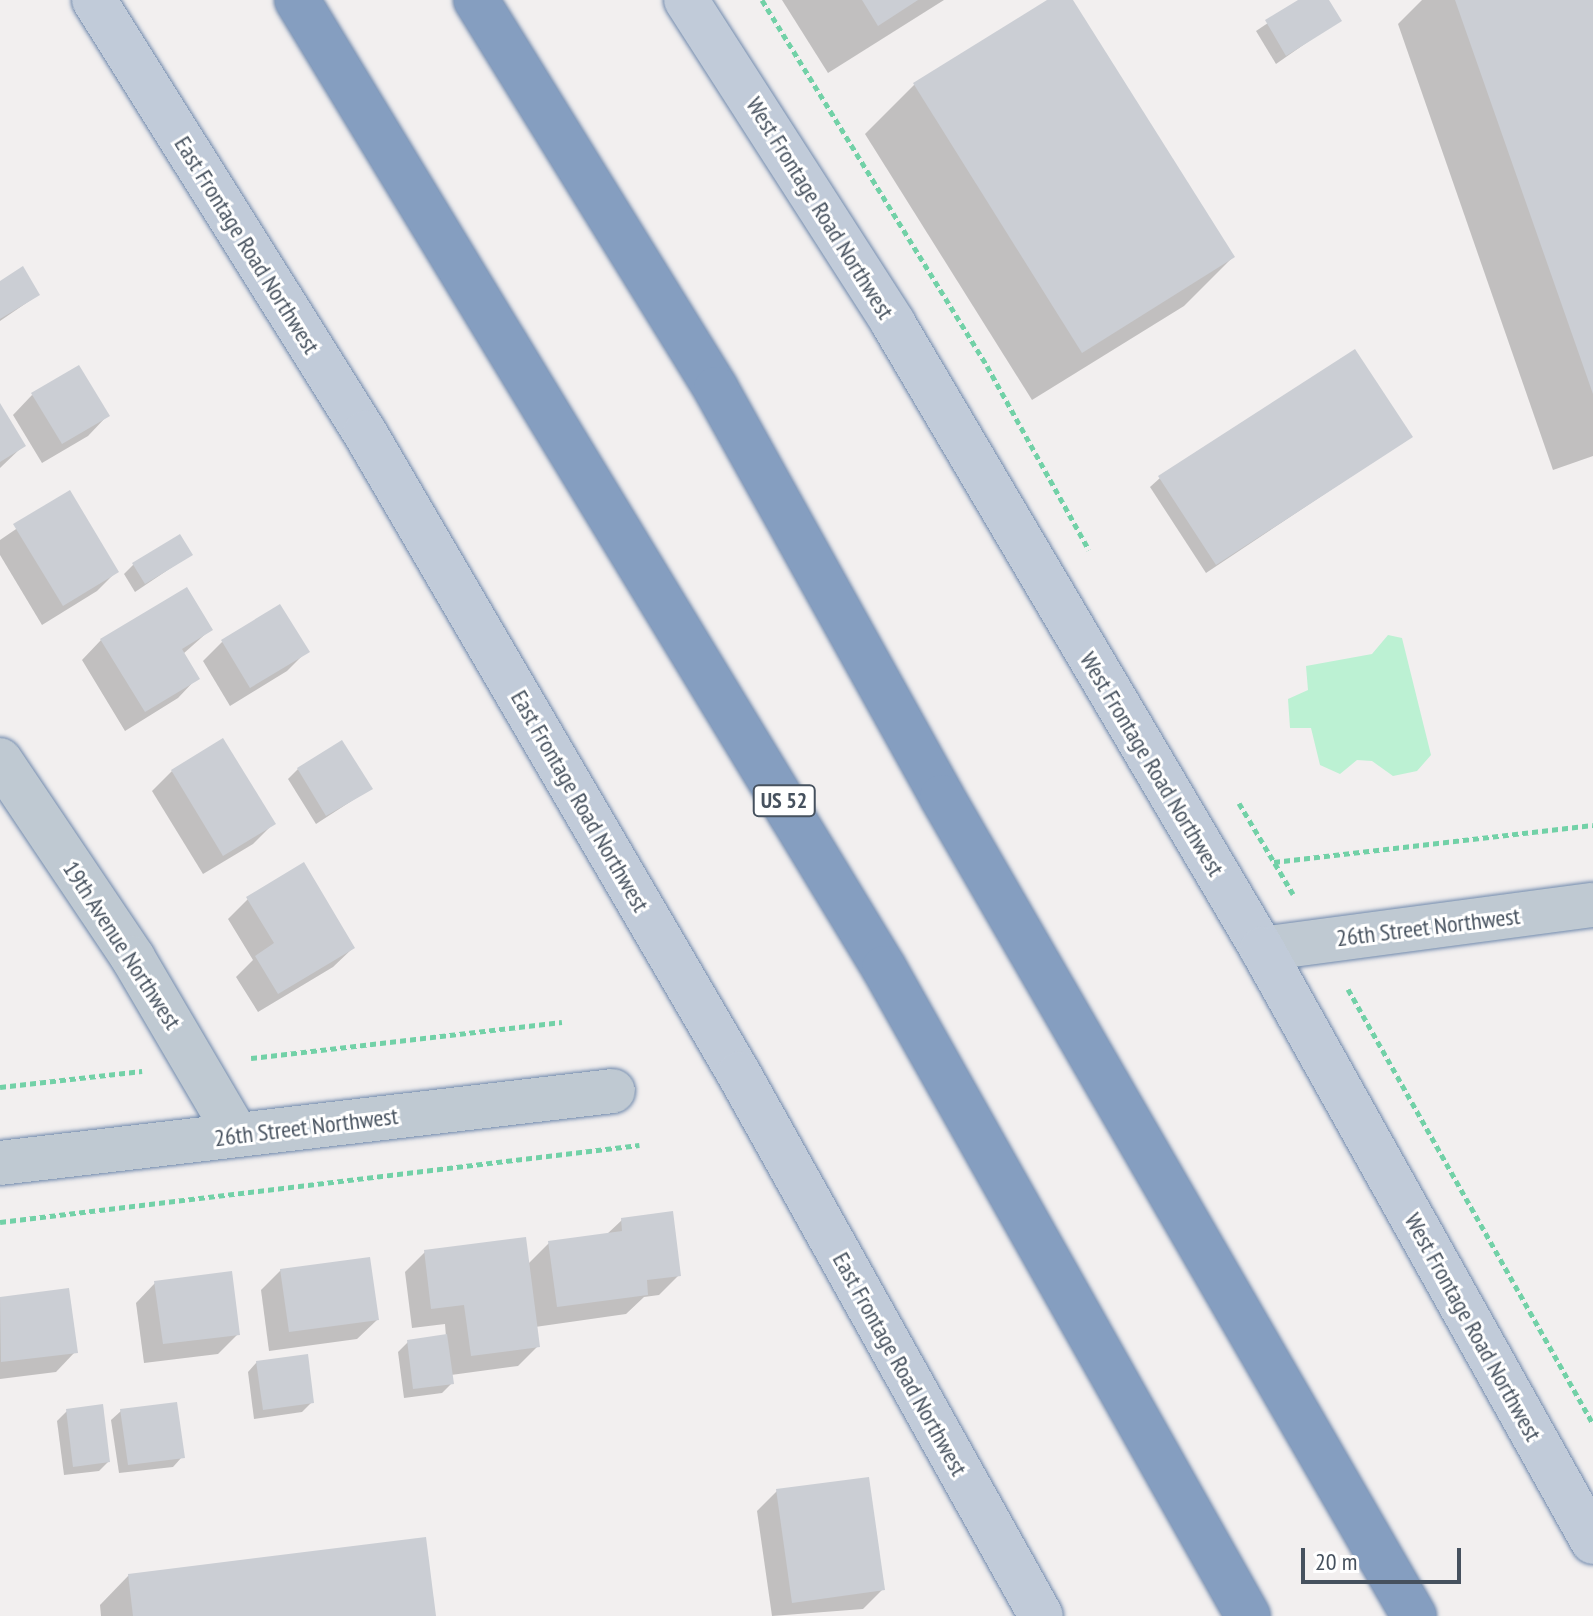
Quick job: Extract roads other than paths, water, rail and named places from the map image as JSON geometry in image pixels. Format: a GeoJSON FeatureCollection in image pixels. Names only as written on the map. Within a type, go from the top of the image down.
{"type":"FeatureCollection","features":[{"type":"Feature","properties":{"kind":"highway","name":"US 52"},"geometry":{"type":"LineString","coordinates":[[297,0],[884,968],[1248,1616]]}},
{"type":"Feature","properties":{"kind":"highway"},"geometry":{"type":"LineString","coordinates":[[476,0],[716,389],[942,797],[1414,1616]]}},
{"type":"Feature","properties":{"kind":"street","name":"East Frontage Road Northwest"},"geometry":{"type":"LineString","coordinates":[[94,0],[373,446],[739,1074],[1041,1616]]}},
{"type":"Feature","properties":{"kind":"street","name":"West Frontage Road Northwest"},"geometry":{"type":"LineString","coordinates":[[686,0],[893,323],[1262,949],[1593,1542]]}},
{"type":"Feature","properties":{"kind":"street","name":"19th Avenue Northwest"},"geometry":{"type":"LineString","coordinates":[[0,760],[197,1064],[237,1135]]}},
{"type":"Feature","properties":{"kind":"street","name":"26th Street Northwest"},"geometry":{"type":"LineString","coordinates":[[1262,949],[1593,905]]}},
{"type":"Feature","properties":{"kind":"street","name":"26th Street Northwest"},"geometry":{"type":"LineString","coordinates":[[0,1163],[613,1091]]}}]}
